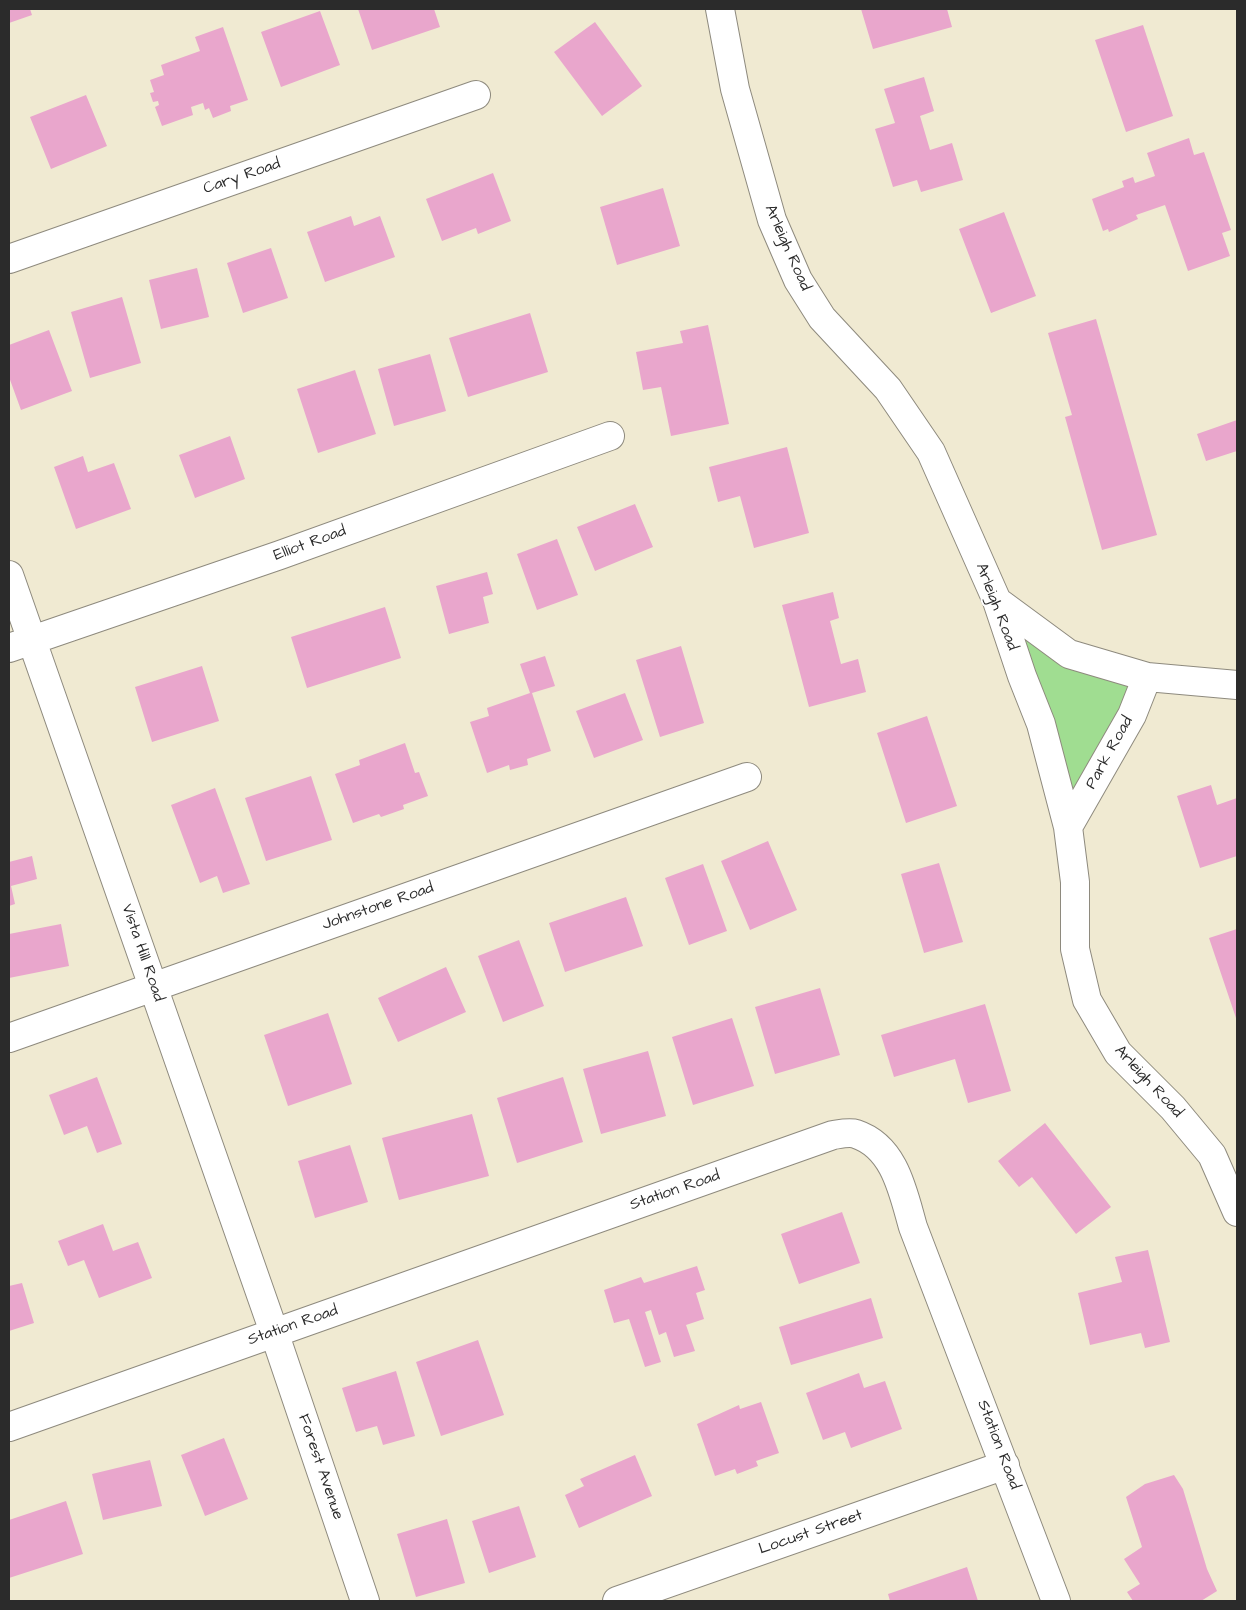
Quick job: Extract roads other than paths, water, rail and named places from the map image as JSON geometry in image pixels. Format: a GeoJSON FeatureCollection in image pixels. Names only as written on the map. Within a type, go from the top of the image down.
{"type":"FeatureCollection","features":[{"type":"Feature","properties":{"kind":"street","name":"Arleigh Road"},"geometry":{"type":"LineString","coordinates":[[720,9],[735,89],[772,220],[798,280],[822,318],[888,388],[931,452],[997,601],[1022,676],[1041,724],[1068,827],[1075,882],[1075,949],[1087,1000],[1118,1053],[1173,1108],[1212,1155],[1237,1212]]}},
{"type":"Feature","properties":{"kind":"street","name":"Cary Road"},"geometry":{"type":"LineString","coordinates":[[9,259],[476,96]]}},
{"type":"Feature","properties":{"kind":"street","name":"Elliot Road"},"geometry":{"type":"LineString","coordinates":[[20,644],[280,555],[610,436]]}},
{"type":"Feature","properties":{"kind":"street","name":"Vista Hill Road"},"geometry":{"type":"LineString","coordinates":[[9,575],[20,644],[153,986],[274,1332]]}},
{"type":"Feature","properties":{"kind":"street"},"geometry":{"type":"LineString","coordinates":[[997,601],[1068,654],[1147,677],[1237,685]]}},
{"type":"Feature","properties":{"kind":"street","name":"Park Road"},"geometry":{"type":"LineString","coordinates":[[1068,827],[1132,715],[1147,677]]}},
{"type":"Feature","properties":{"kind":"street","name":"Johnstone Road"},"geometry":{"type":"LineString","coordinates":[[9,1038],[747,777]]}},
{"type":"Feature","properties":{"kind":"street","name":"Station Road"},"geometry":{"type":"LineString","coordinates":[[9,1427],[833,1135],[855,1133],[880,1147],[900,1179],[914,1227],[1056,1601]]}},
{"type":"Feature","properties":{"kind":"street","name":"Forest Avenue"},"geometry":{"type":"LineString","coordinates":[[274,1332],[365,1601]]}},
{"type":"Feature","properties":{"kind":"street","name":"Locust Street"},"geometry":{"type":"LineString","coordinates":[[617,1601],[1005,1464]]}}]}
